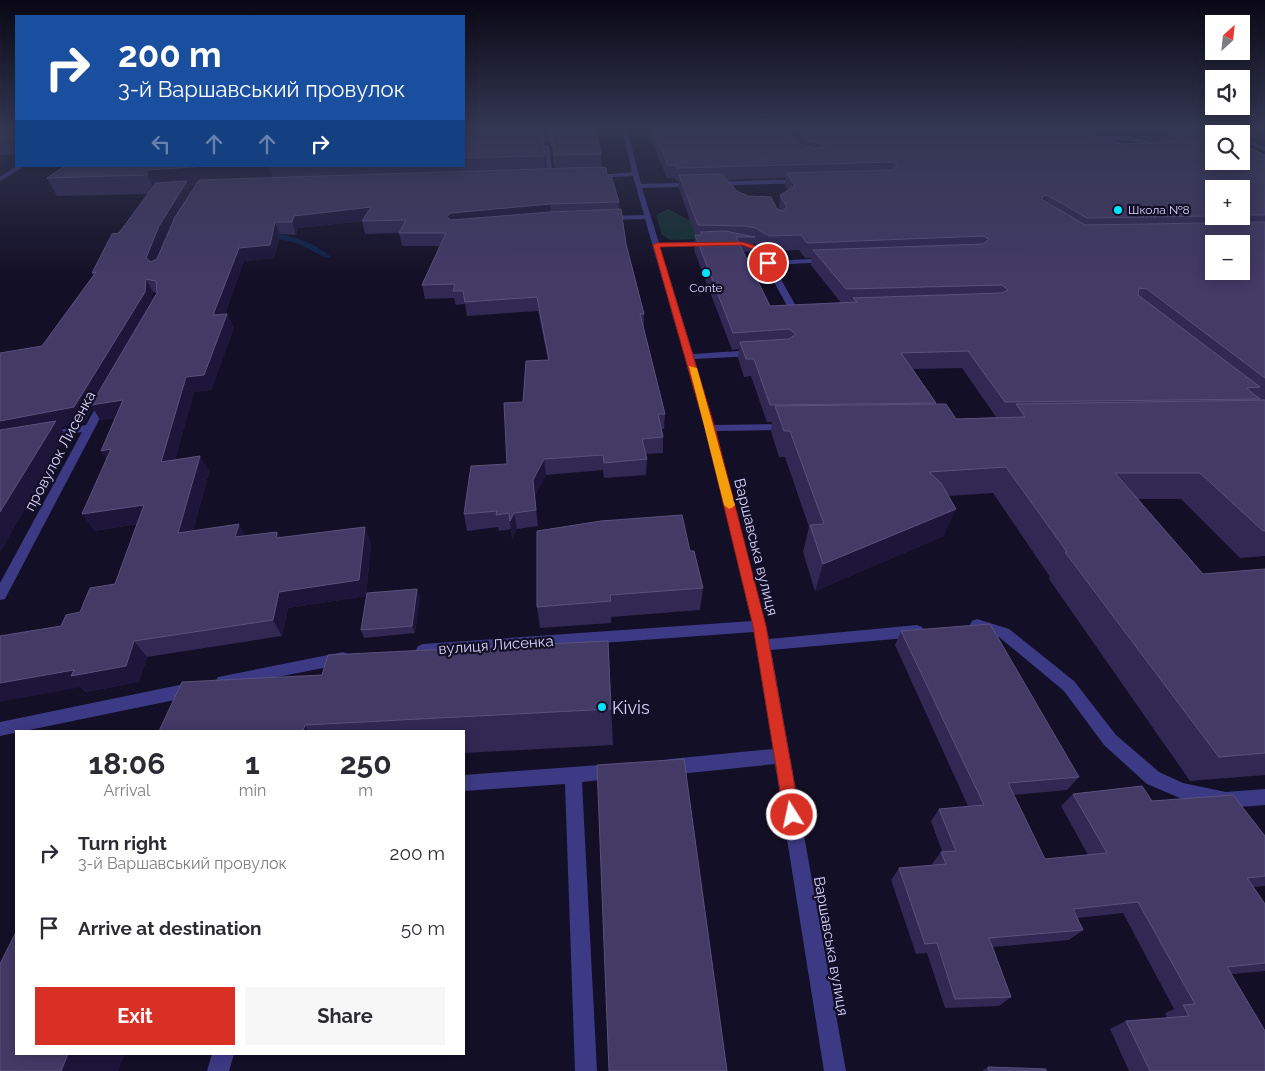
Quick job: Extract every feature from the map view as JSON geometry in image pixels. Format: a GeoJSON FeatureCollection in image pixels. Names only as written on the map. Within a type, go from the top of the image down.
{"type":"FeatureCollection","features":[{"type":"Feature","properties":{"kind":"street"},"geometry":{"type":"LineString","coordinates":[[541,177],[560,177]]}},
{"type":"Feature","properties":{"kind":"street"},"geometry":{"type":"LineString","coordinates":[[600,177],[726,187],[815,181]]}},
{"type":"Feature","properties":{"kind":"street","name":"Варшавська вулиця"},"geometry":{"type":"LineString","coordinates":[[636,177],[710,428],[760,626],[835,1071]]}},
{"type":"Feature","properties":{"kind":"street"},"geometry":{"type":"LineString","coordinates":[[778,182],[783,190]]}},
{"type":"Feature","properties":{"kind":"street"},"geometry":{"type":"LineString","coordinates":[[599,218],[648,217]]}},
{"type":"Feature","properties":{"kind":"street"},"geometry":{"type":"LineString","coordinates":[[730,242],[753,246],[760,250],[794,311],[813,311]]}},
{"type":"Feature","properties":{"kind":"street"},"geometry":{"type":"LineString","coordinates":[[656,245],[722,243]]}},
{"type":"Feature","properties":{"kind":"street"},"geometry":{"type":"LineString","coordinates":[[768,263],[834,260]]}},
{"type":"Feature","properties":{"kind":"street"},"geometry":{"type":"LineString","coordinates":[[689,357],[767,352]]}},
{"type":"Feature","properties":{"kind":"street","name":"провулок Лисенка"},"geometry":{"type":"LineString","coordinates":[[0,595],[88,428],[112,387]]}},
{"type":"Feature","properties":{"kind":"street"},"geometry":{"type":"LineString","coordinates":[[710,428],[794,427]]}},
{"type":"Feature","properties":{"kind":"street"},"geometry":{"type":"LineString","coordinates":[[39,436],[88,428]]}},
{"type":"Feature","properties":{"kind":"street"},"geometry":{"type":"LineString","coordinates":[[958,627],[977,625],[1004,633],[1069,686],[1110,740],[1153,778],[1182,791],[1226,800],[1265,797]]}},
{"type":"Feature","properties":{"kind":"street","name":"вулиця Лисенка"},"geometry":{"type":"LineString","coordinates":[[411,651],[760,626]]}},
{"type":"Feature","properties":{"kind":"street"},"geometry":{"type":"LineString","coordinates":[[763,645],[930,630]]}},
{"type":"Feature","properties":{"kind":"street"},"geometry":{"type":"LineString","coordinates":[[0,729],[362,655]]}},
{"type":"Feature","properties":{"kind":"street"},"geometry":{"type":"LineString","coordinates":[[653,768],[782,756]]}},
{"type":"Feature","properties":{"kind":"street"},"geometry":{"type":"LineString","coordinates":[[465,784],[633,770]]}},
{"type":"Feature","properties":{"kind":"street"},"geometry":{"type":"LineString","coordinates":[[573,776],[586,1071]]}},
{"type":"Feature","properties":{"kind":"street"},"geometry":{"type":"LineString","coordinates":[[218,1071],[223,1055]]}},
{"type":"Feature","properties":{"kind":"green space"},"geometry":{"type":"Polygon","coordinates":[[[668,209],[687,219],[711,224],[706,239],[670,240],[662,235],[656,215],[668,209]]]}},
{"type":"Feature","properties":{"kind":"building"},"geometry":{"type":"Polygon","coordinates":[[[49,177],[81,177],[47,178],[49,177]]]}},
{"type":"Feature","properties":{"kind":"building"},"geometry":{"type":"Polygon","coordinates":[[[293,177],[612,177],[619,202],[550,204],[451,213],[446,217],[451,220],[550,212],[621,209],[626,244],[644,314],[640,314],[665,414],[658,414],[663,437],[642,439],[647,459],[604,463],[603,455],[544,459],[533,480],[536,510],[514,513],[510,521],[509,513],[496,515],[497,511],[464,514],[471,466],[507,464],[504,403],[523,402],[526,361],[549,360],[537,297],[465,302],[463,291],[453,291],[455,284],[422,285],[446,233],[399,233],[406,220],[362,221],[371,207],[294,216],[292,222],[275,222],[270,245],[239,248],[213,315],[227,314],[204,375],[186,377],[161,462],[200,456],[178,533],[239,524],[235,537],[277,532],[276,538],[365,527],[359,580],[279,592],[273,620],[134,641],[126,666],[71,676],[74,670],[0,683],[0,636],[61,626],[66,615],[80,612],[90,588],[115,584],[144,505],[82,514],[111,449],[101,451],[123,400],[91,405],[157,293],[156,281],[146,279],[145,292],[74,407],[0,421],[0,353],[42,346],[96,272],[92,273],[112,234],[119,233],[156,183],[187,181],[159,226],[146,258],[151,262],[157,259],[175,217],[199,180],[293,177]]]}},
{"type":"Feature","properties":{"kind":"building"},"geometry":{"type":"Polygon","coordinates":[[[680,177],[725,177],[737,191],[748,196],[771,197],[777,209],[783,211],[787,207],[780,195],[795,186],[789,177],[1265,177],[1265,215],[1250,215],[1250,180],[1205,180],[1205,216],[1087,218],[1047,195],[1042,197],[1043,200],[1085,225],[1205,223],[1205,225],[1250,225],[1250,222],[1265,222],[1265,378],[1147,289],[1139,288],[1138,295],[1260,387],[1246,388],[1260,399],[1005,402],[968,351],[901,353],[936,403],[770,405],[754,359],[746,359],[740,342],[789,339],[796,334],[789,329],[733,333],[695,235],[702,235],[700,232],[725,231],[755,237],[736,237],[770,306],[857,302],[853,298],[1002,293],[1008,290],[1002,285],[846,289],[813,250],[983,244],[989,239],[983,236],[807,243],[801,235],[769,236],[756,228],[744,226],[698,225],[680,177]]]}},
{"type":"Feature","properties":{"kind":"building"},"geometry":{"type":"Polygon","coordinates":[[[1265,400],[1265,531],[1200,473],[1115,473],[1203,574],[1265,569],[1265,753],[1219,757],[1065,552],[1067,552],[1006,467],[929,472],[941,483],[956,509],[823,564],[810,525],[824,524],[790,431],[784,431],[775,406],[946,404],[956,419],[1025,417],[1016,404],[1265,400]]]}},
{"type":"Feature","properties":{"kind":"building"},"geometry":{"type":"Polygon","coordinates":[[[56,421],[0,512],[0,430],[56,421]]]}},
{"type":"Feature","properties":{"kind":"building"},"geometry":{"type":"Polygon","coordinates":[[[682,515],[690,551],[694,551],[703,588],[610,595],[611,601],[537,607],[537,531],[601,521],[682,515]]]}},
{"type":"Feature","properties":{"kind":"building"},"geometry":{"type":"Polygon","coordinates":[[[417,589],[412,626],[361,630],[367,593],[417,589]]]}},
{"type":"Feature","properties":{"kind":"building"},"geometry":{"type":"Polygon","coordinates":[[[990,624],[1079,777],[1008,783],[1045,859],[1107,853],[1073,794],[1142,786],[1152,801],[1233,795],[1265,836],[1265,876],[1247,878],[1265,904],[1265,963],[1227,967],[1265,1031],[1265,1071],[1150,1071],[1126,1021],[1189,1016],[1183,1005],[1195,1004],[1138,902],[1073,909],[1083,930],[989,938],[1011,997],[955,999],[937,943],[925,944],[899,868],[946,864],[941,852],[956,851],[939,809],[984,805],[901,631],[990,624]]]}},
{"type":"Feature","properties":{"kind":"building"},"geometry":{"type":"Polygon","coordinates":[[[608,641],[611,709],[305,725],[303,730],[159,730],[182,682],[322,675],[328,655],[608,641]]]}},
{"type":"Feature","properties":{"kind":"building"},"geometry":{"type":"Polygon","coordinates":[[[684,759],[727,1071],[609,1071],[597,765],[684,759]]]}},
{"type":"Feature","properties":{"kind":"building"},"geometry":{"type":"Polygon","coordinates":[[[15,934],[15,1055],[68,1055],[61,1071],[0,1071],[0,964],[15,934]]]}},
{"type":"Feature","properties":{"kind":"building"},"geometry":{"type":"Polygon","coordinates":[[[988,1067],[1046,1069],[1046,1071],[989,1071],[988,1067]]]}},
{"type":"Feature","properties":{"kind":"waterway"},"geometry":{"type":"LineString","coordinates":[[267,235],[299,242],[328,257]]}},
{"type":"Feature","properties":{"kind":"slow traffic"},"geometry":{"type":"LineString","coordinates":[[692,368],[710,428],[729,505]]}},
{"type":"Feature","properties":{"kind":"place","name":"Школа №8"},"geometry":{"type":"Point","coordinates":[1118,210]}},
{"type":"Feature","properties":{"kind":"place","name":"Conte"},"geometry":{"type":"Point","coordinates":[706,273]}},
{"type":"Feature","properties":{"kind":"place","name":"Kivis"},"geometry":{"type":"Point","coordinates":[602,707]}},
{"type":"Feature","properties":{"kind":"route"},"geometry":{"type":"LineString","coordinates":[[768,263],[760,250],[753,246],[730,242],[656,245],[710,428],[760,626],[792,815]]}}]}
